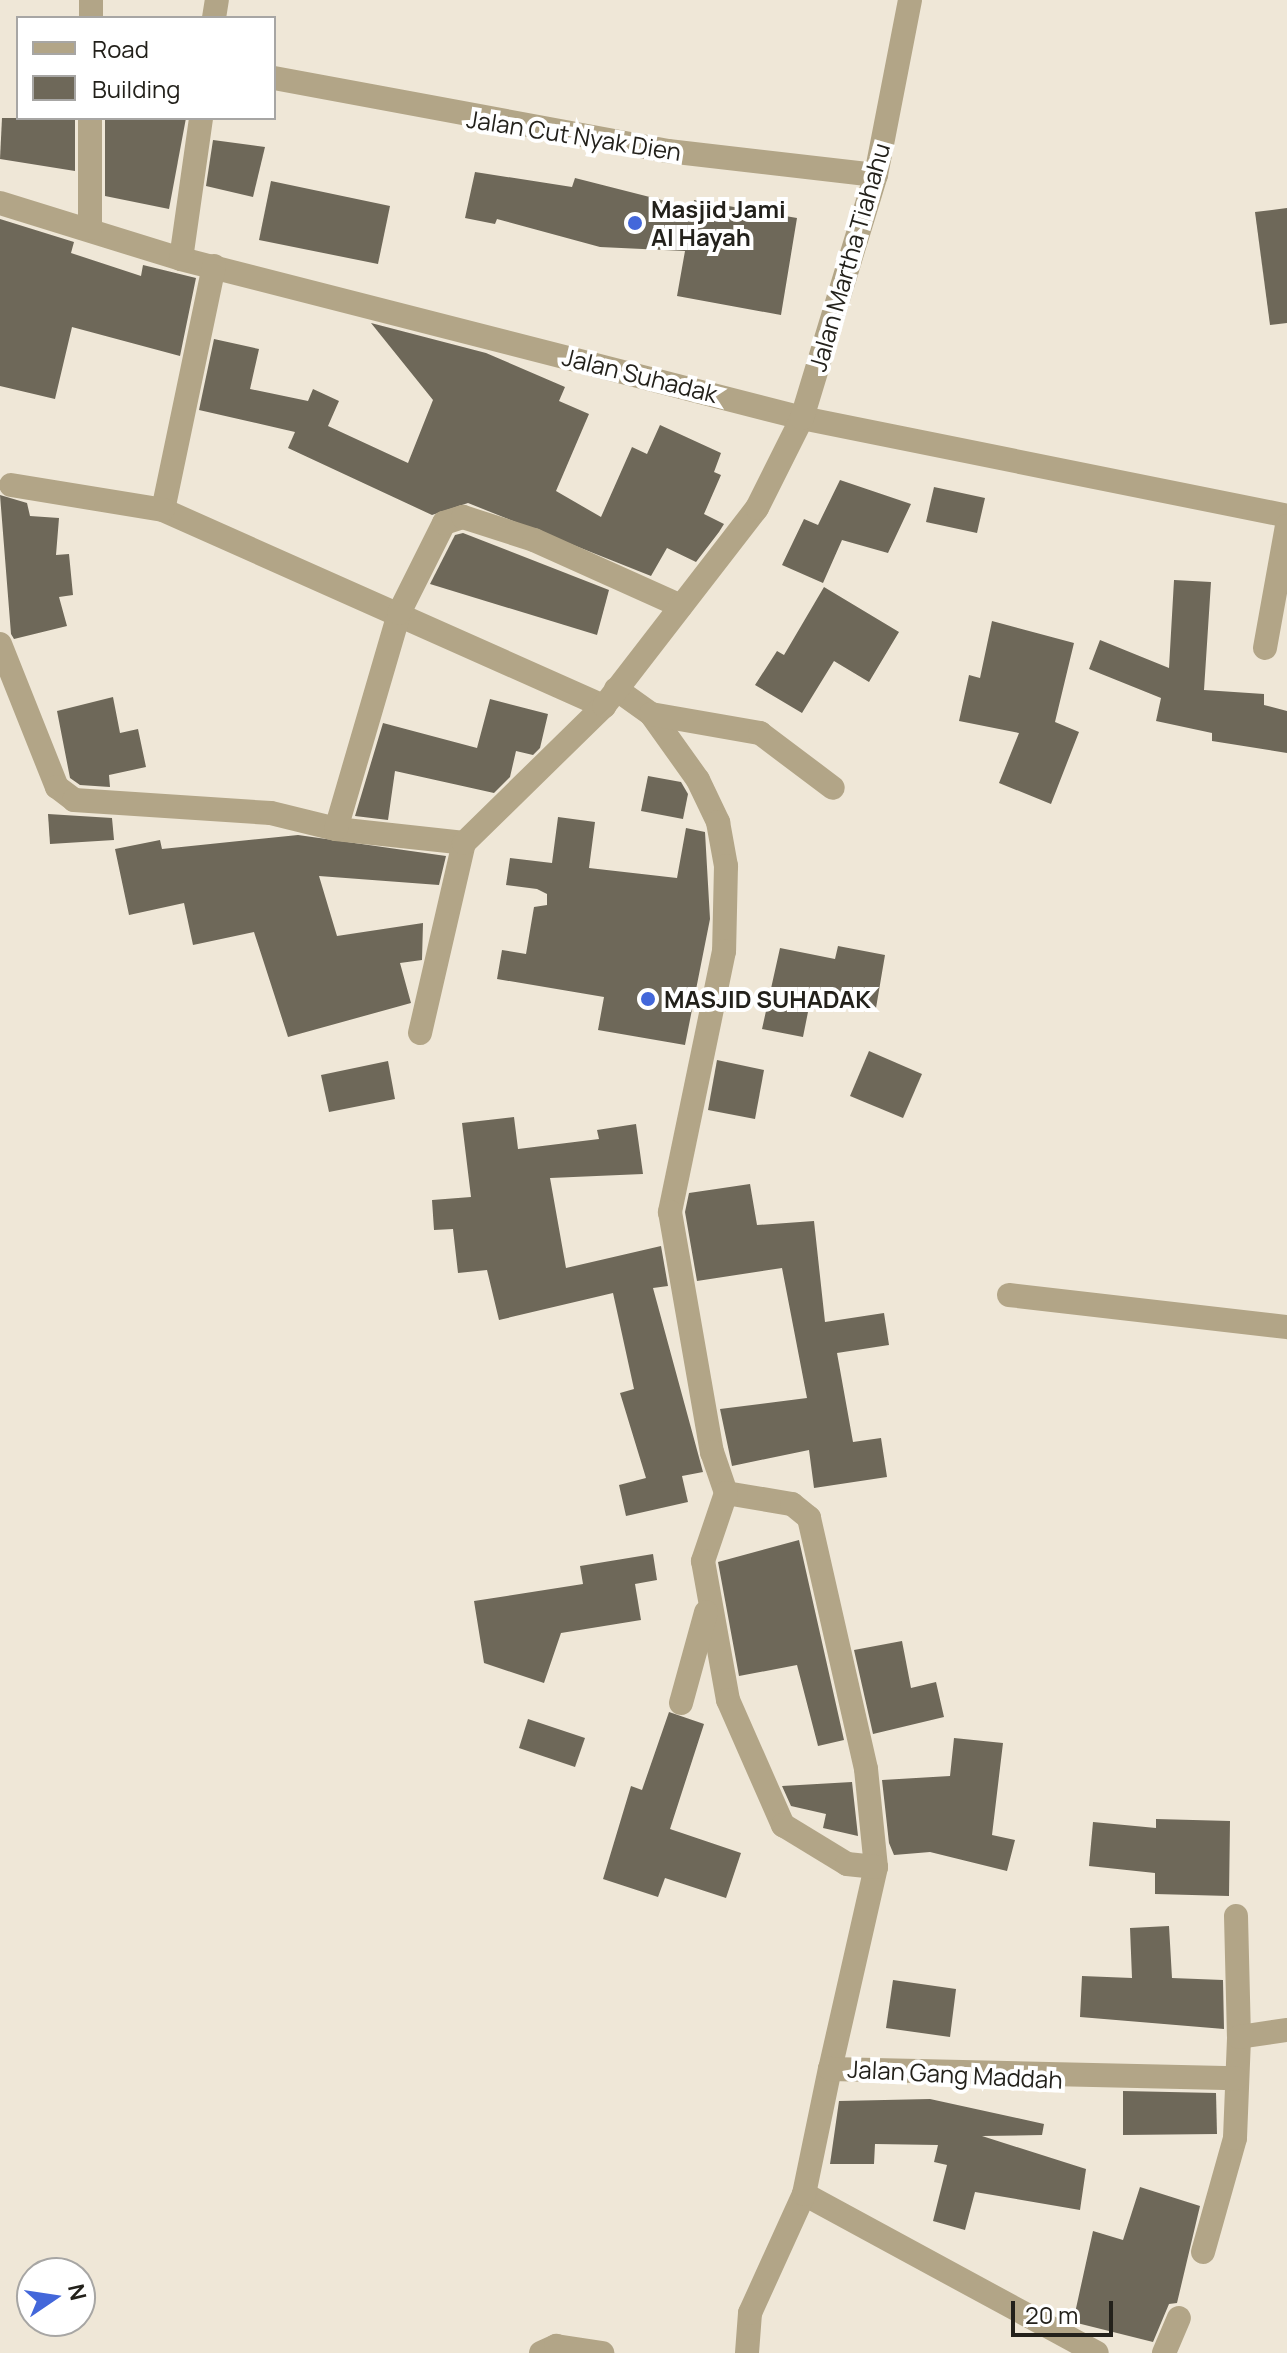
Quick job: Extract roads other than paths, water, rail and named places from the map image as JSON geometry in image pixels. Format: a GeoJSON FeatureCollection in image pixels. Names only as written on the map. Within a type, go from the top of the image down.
{"type":"FeatureCollection","features":[{"type":"Feature","properties":{"kind":"street","name":"Jalan Martha Tiahahu"},"geometry":{"type":"LineString","coordinates":[[464,843],[610,697],[757,508],[802,418],[876,175],[910,0]]}},
{"type":"Feature","properties":{"kind":"street","name":"Jalan Cut Nyak Dien"},"geometry":{"type":"LineString","coordinates":[[276,78],[519,127],[876,175]]}},
{"type":"Feature","properties":{"kind":"street"},"geometry":{"type":"LineString","coordinates":[[90,120],[90,228]]}},
{"type":"Feature","properties":{"kind":"street"},"geometry":{"type":"LineString","coordinates":[[181,259],[201,120]]}},
{"type":"Feature","properties":{"kind":"street","name":"Jalan Suhadak"},"geometry":{"type":"LineString","coordinates":[[0,203],[90,228],[181,259],[802,418],[1287,516]]}},
{"type":"Feature","properties":{"kind":"street"},"geometry":{"type":"LineString","coordinates":[[163,510],[214,266]]}},
{"type":"Feature","properties":{"kind":"street"},"geometry":{"type":"LineString","coordinates":[[11,485],[163,510],[399,613],[651,714],[760,733],[833,788]]}},
{"type":"Feature","properties":{"kind":"street"},"geometry":{"type":"LineString","coordinates":[[336,829],[399,613],[436,531],[463,517],[681,606]]}},
{"type":"Feature","properties":{"kind":"street"},"geometry":{"type":"LineString","coordinates":[[1265,648],[1287,526]]}},
{"type":"Feature","properties":{"kind":"street"},"geometry":{"type":"LineString","coordinates":[[0,644],[65,796],[271,813],[336,829],[464,843],[420,1033]]}},
{"type":"Feature","properties":{"kind":"street"},"geometry":{"type":"LineString","coordinates":[[651,714],[698,780],[718,822],[726,866],[724,951],[670,1212],[726,1493],[703,1561],[707,1606],[728,1700],[783,1825],[847,1864],[876,1867]]}},
{"type":"Feature","properties":{"kind":"street"},"geometry":{"type":"LineString","coordinates":[[1009,1295],[1287,1327]]}},
{"type":"Feature","properties":{"kind":"street"},"geometry":{"type":"LineString","coordinates":[[726,1493],[792,1504],[809,1518],[866,1769],[876,1867],[830,2069]]}},
{"type":"Feature","properties":{"kind":"street"},"geometry":{"type":"LineString","coordinates":[[681,1703],[707,1606]]}},
{"type":"Feature","properties":{"kind":"street"},"geometry":{"type":"LineString","coordinates":[[1203,2252],[1235,2138],[1239,2037],[1236,1916]]}},
{"type":"Feature","properties":{"kind":"street"},"geometry":{"type":"LineString","coordinates":[[1239,2037],[1287,2030]]}},
{"type":"Feature","properties":{"kind":"street","name":"Jalan Gang Maddah"},"geometry":{"type":"LineString","coordinates":[[747,2353],[750,2313],[804,2194],[830,2069],[1072,2080],[1236,2078]]}},
{"type":"Feature","properties":{"kind":"street"},"geometry":{"type":"LineString","coordinates":[[804,2194],[1097,2353]]}},
{"type":"Feature","properties":{"kind":"street"},"geometry":{"type":"LineString","coordinates":[[1164,2353],[1179,2318]]}},
{"type":"Feature","properties":{"kind":"street"},"geometry":{"type":"LineString","coordinates":[[541,2353],[556,2346],[602,2353]]}},
{"type":"Feature","properties":{"kind":"place","name":"Masjid Jami Al Hayah"},"geometry":{"type":"Point","coordinates":[635,223]}},
{"type":"Feature","properties":{"kind":"place","name":"MASJID SUHADAK"},"geometry":{"type":"Point","coordinates":[648,999]}}]}
